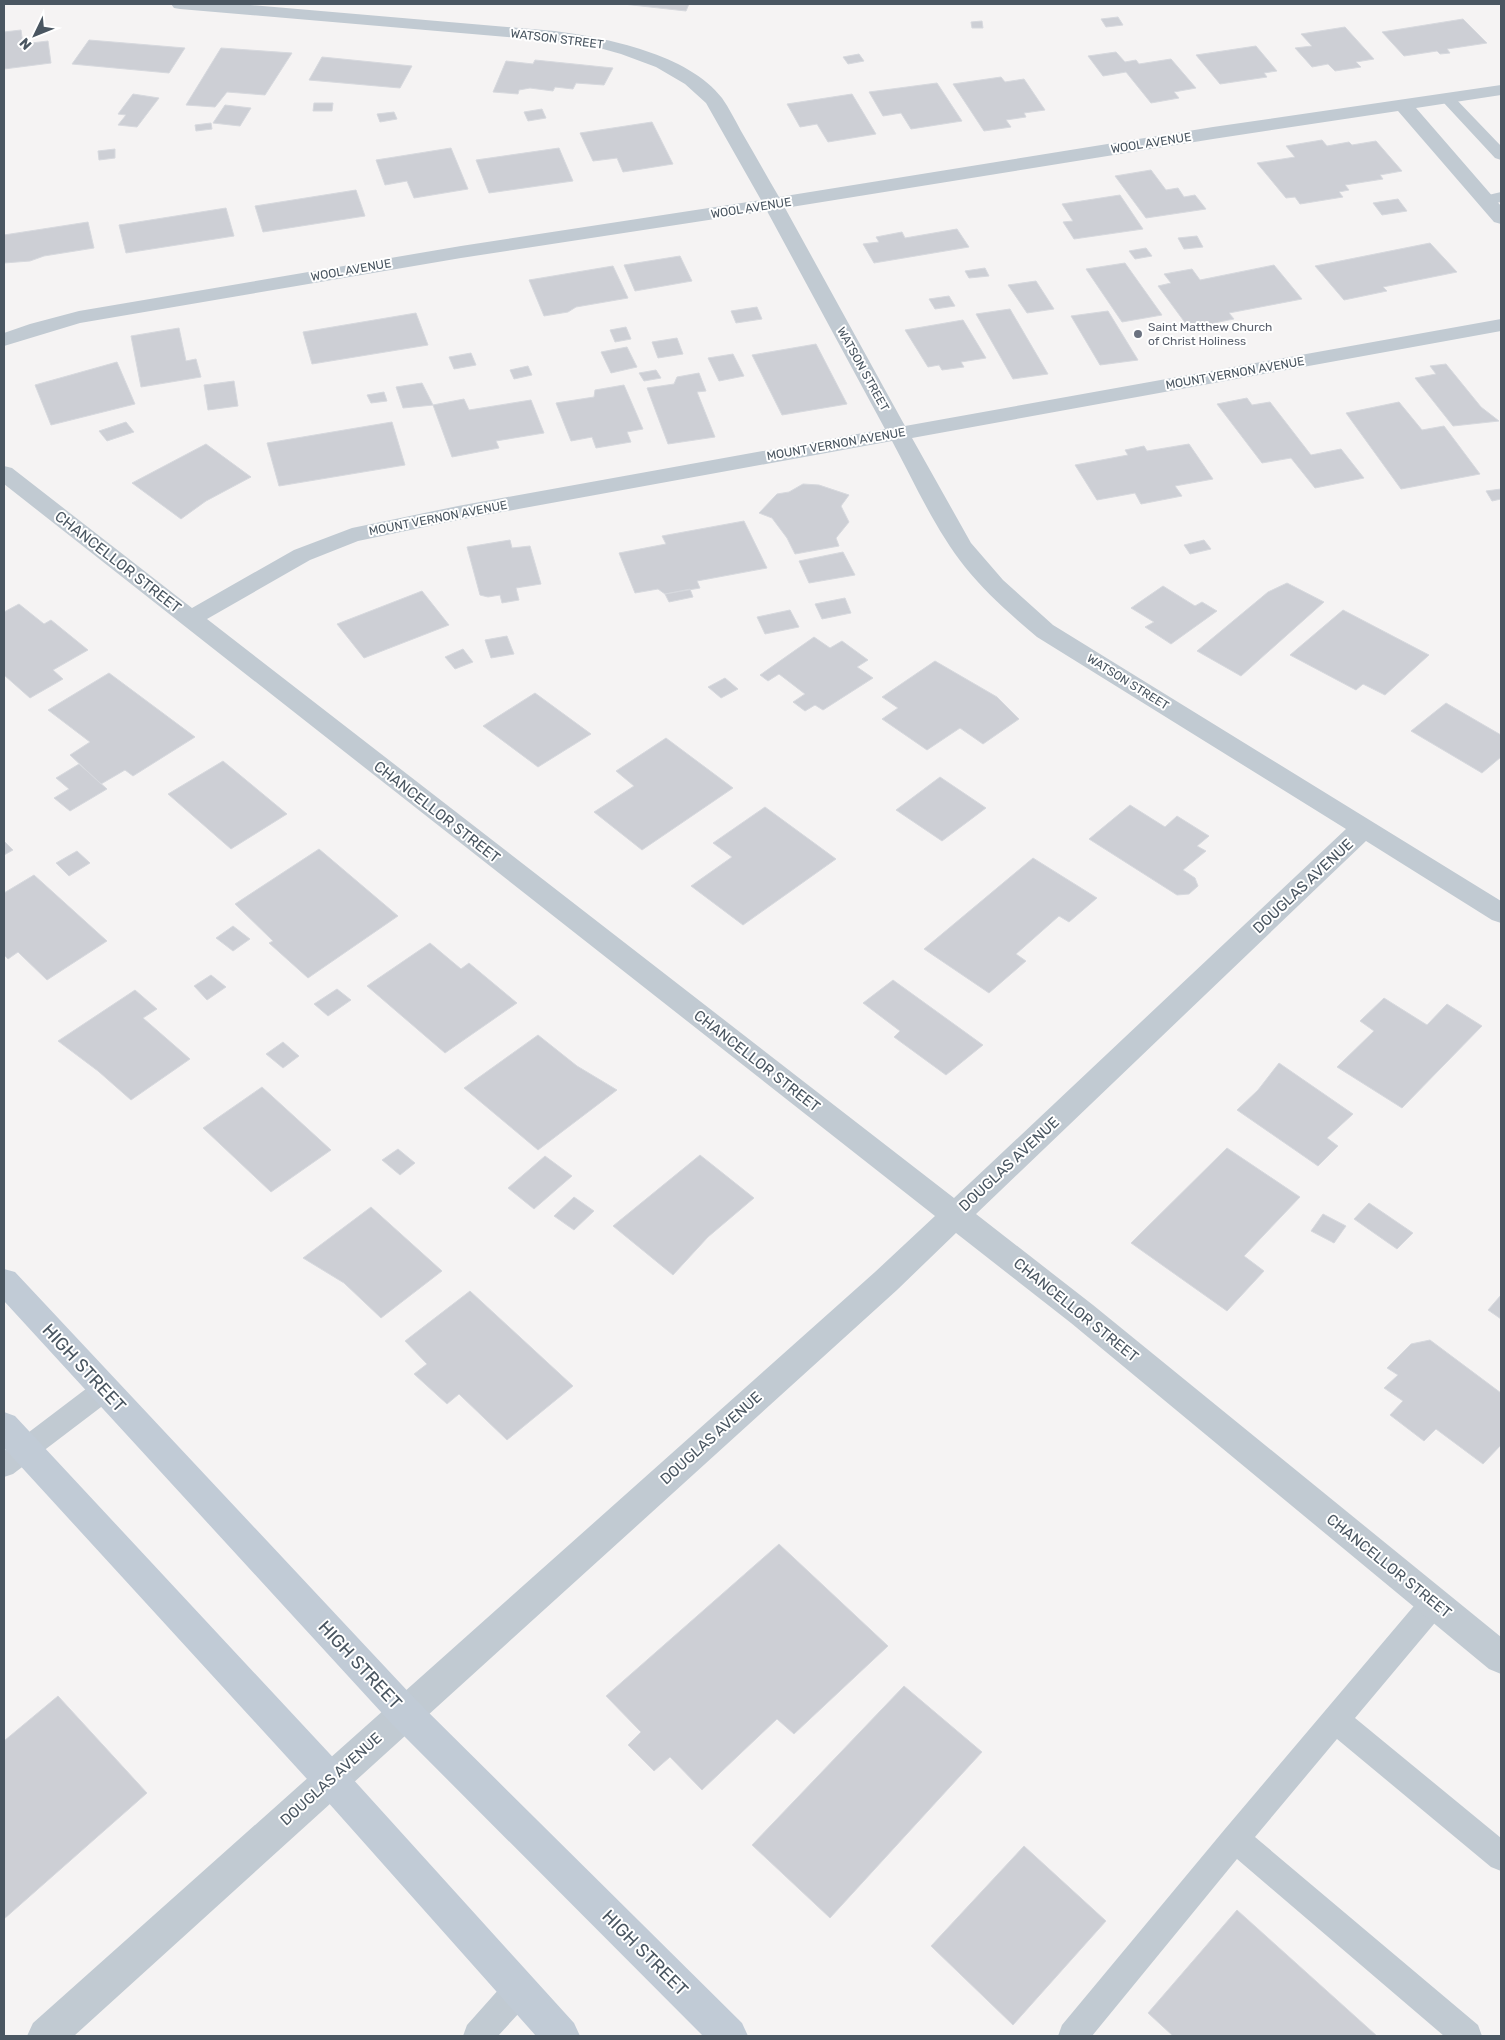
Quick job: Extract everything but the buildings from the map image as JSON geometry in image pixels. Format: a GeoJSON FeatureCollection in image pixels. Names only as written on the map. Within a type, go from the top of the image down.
{"type":"FeatureCollection","features":[{"type":"Feature","properties":{"kind":"main road","name":"HIGH STREET"},"geometry":{"type":"LineString","coordinates":[[4,1281],[404,1712],[729,2036]]}},
{"type":"Feature","properties":{"kind":"main road"},"geometry":{"type":"LineString","coordinates":[[4,1426],[15,1458],[330,1779],[561,2036]]}},
{"type":"Feature","properties":{"kind":"street","name":"WATSON STREET"},"geometry":{"type":"LineString","coordinates":[[180,4],[555,36],[597,42],[627,50],[662,63],[692,80],[714,100],[899,433],[952,533],[968,557],[1002,595],[1045,631],[1501,913]]}},
{"type":"Feature","properties":{"kind":"street","name":"WOOL AVENUE"},"geometry":{"type":"LineString","coordinates":[[4,340],[37,328],[88,315],[461,252],[1501,90]]}},
{"type":"Feature","properties":{"kind":"street"},"geometry":{"type":"LineString","coordinates":[[1402,104],[1494,198],[1501,218]]}},
{"type":"Feature","properties":{"kind":"street","name":"MOUNT VERNON AVENUE"},"geometry":{"type":"LineString","coordinates":[[190,619],[302,555],[352,535],[458,513],[1501,325]]}},
{"type":"Feature","properties":{"kind":"street","name":"CHANCELLOR STREET"},"geometry":{"type":"LineString","coordinates":[[4,473],[1090,1320],[1501,1658]]}},
{"type":"Feature","properties":{"kind":"street","name":"DOUGLAS AVENUE"},"geometry":{"type":"LineString","coordinates":[[46,2036],[871,1294],[1364,828]]}},
{"type":"Feature","properties":{"kind":"lane"},"geometry":{"type":"LineString","coordinates":[[1448,98],[1501,155]]}},
{"type":"Feature","properties":{"kind":"lane"},"geometry":{"type":"LineString","coordinates":[[15,1458],[104,1390]]}},
{"type":"Feature","properties":{"kind":"lane"},"geometry":{"type":"LineString","coordinates":[[1073,2036],[1434,1603]]}},
{"type":"Feature","properties":{"kind":"lane"},"geometry":{"type":"LineString","coordinates":[[1336,1720],[1501,1857]]}},
{"type":"Feature","properties":{"kind":"lane"},"geometry":{"type":"LineString","coordinates":[[1236,1839],[1467,2036]]}},
{"type":"Feature","properties":{"kind":"lane"},"geometry":{"type":"LineString","coordinates":[[478,2036],[519,1990]]}},
{"type":"Feature","properties":{"kind":"place","name":"Saint Matthew Church of Christ Holiness"},"geometry":{"type":"Point","coordinates":[1138,334]}}]}
